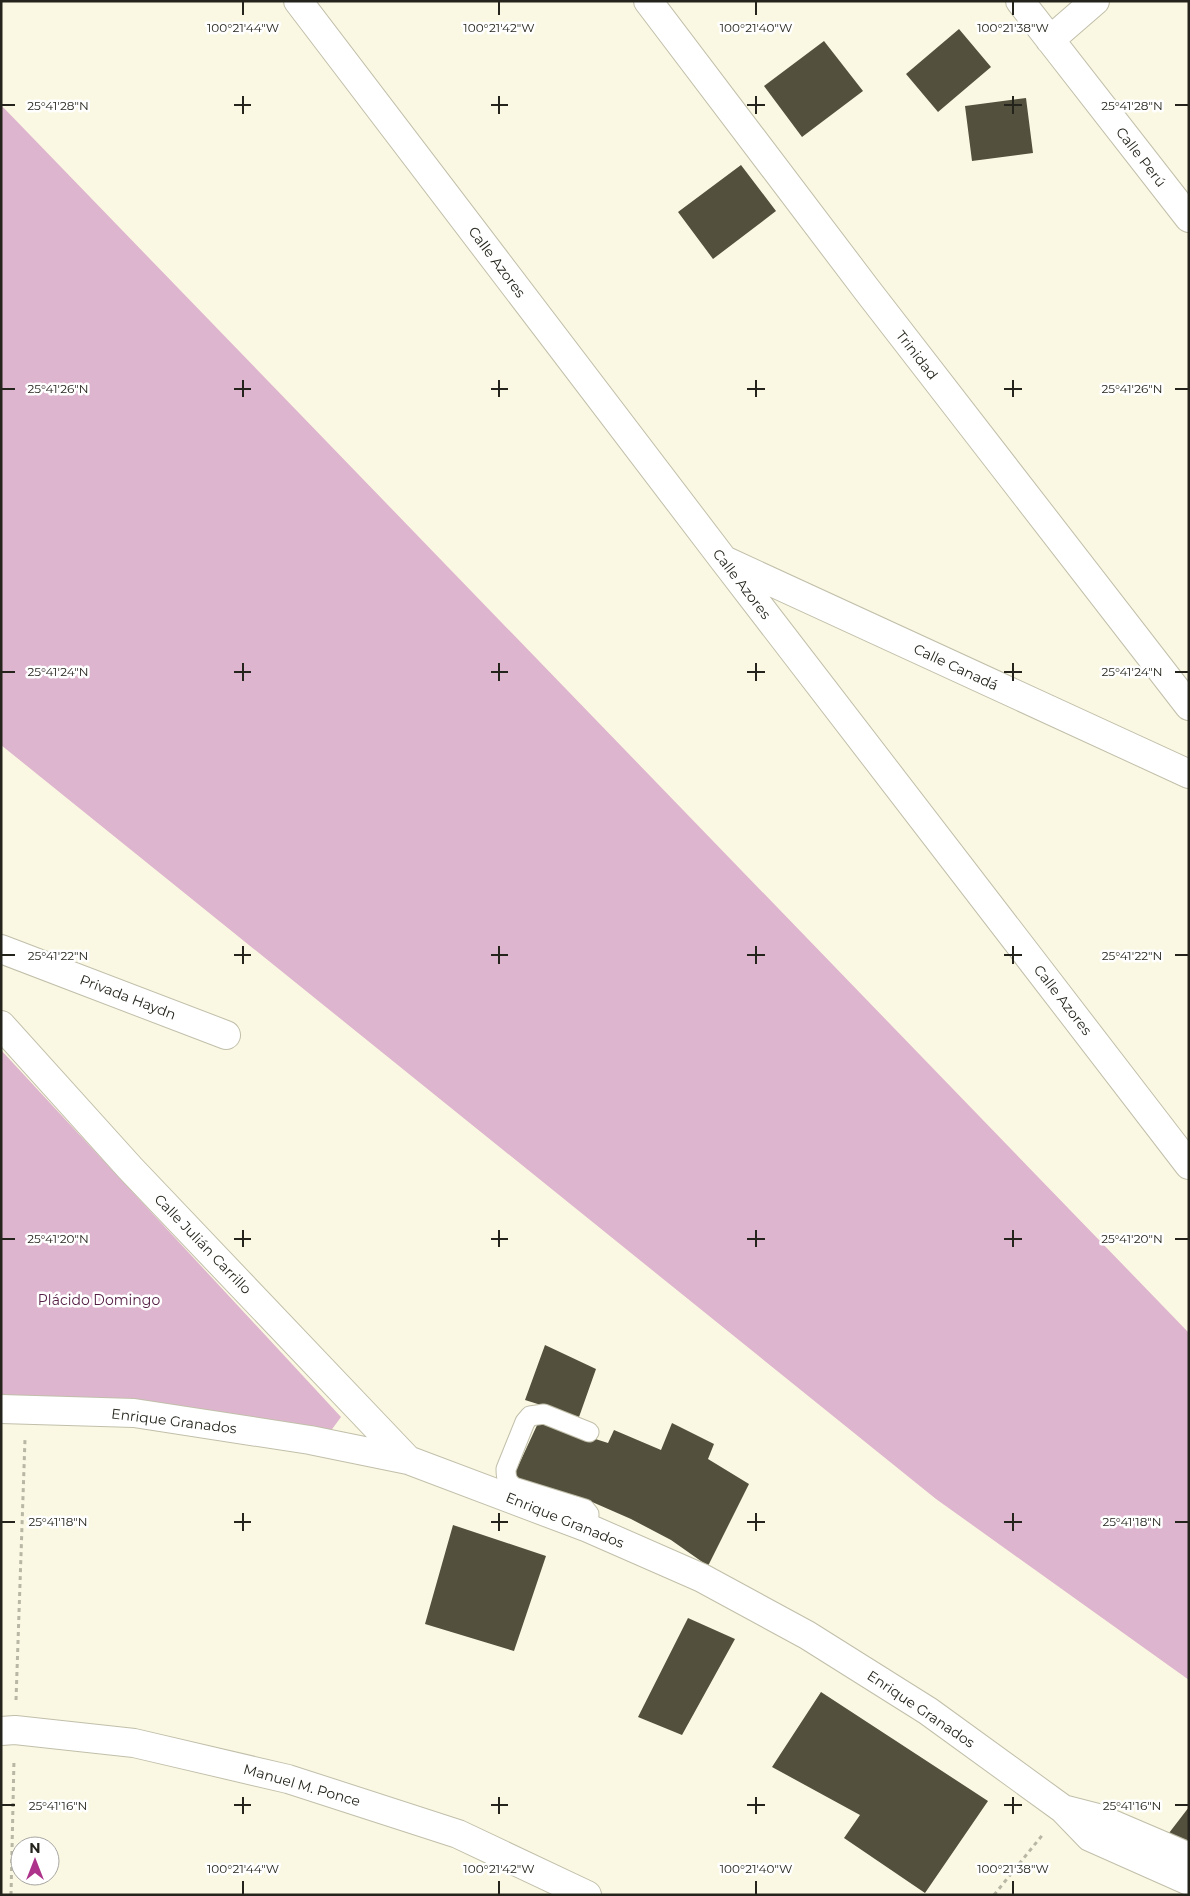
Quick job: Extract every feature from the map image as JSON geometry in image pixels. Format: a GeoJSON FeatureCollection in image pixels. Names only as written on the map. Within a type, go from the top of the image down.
{"type":"FeatureCollection","features":[{"type":"Feature","properties":{"kind":"street","name":"Calle Azores"},"geometry":{"type":"LineString","coordinates":[[298,1],[723,559],[1189,1165]]}},
{"type":"Feature","properties":{"kind":"street","name":"Trinidad"},"geometry":{"type":"LineString","coordinates":[[648,1],[866,290],[1189,706]]}},
{"type":"Feature","properties":{"kind":"street","name":"Calle Perú"},"geometry":{"type":"LineString","coordinates":[[1020,1],[1189,218]]}},
{"type":"Feature","properties":{"kind":"street"},"geometry":{"type":"LineString","coordinates":[[1050,40],[1094,1]]}},
{"type":"Feature","properties":{"kind":"street","name":"Calle Canadá"},"geometry":{"type":"LineString","coordinates":[[723,559],[1189,774]]}},
{"type":"Feature","properties":{"kind":"street","name":"Privada Haydn"},"geometry":{"type":"LineString","coordinates":[[1,949],[226,1035]]}},
{"type":"Feature","properties":{"kind":"street","name":"Calle Julián Carrillo"},"geometry":{"type":"LineString","coordinates":[[1,1025],[130,1168],[408,1460]]}},
{"type":"Feature","properties":{"kind":"street","name":"Enrique Granados"},"geometry":{"type":"LineString","coordinates":[[14,1409],[134,1414],[310,1440],[408,1460],[588,1528],[702,1578],[807,1635],[928,1711],[1063,1809]]}},
{"type":"Feature","properties":{"kind":"street","name":"Manuel M. Ponce"},"geometry":{"type":"LineString","coordinates":[[8,1731],[134,1744],[288,1779],[458,1834],[587,1895]]}},
{"type":"Feature","properties":{"kind":"street"},"geometry":{"type":"LineString","coordinates":[[1063,1809],[1098,1818],[1189,1857]]}},
{"type":"Feature","properties":{"kind":"street"},"geometry":{"type":"LineString","coordinates":[[1063,1809],[1090,1837],[1189,1881]]}},
{"type":"Feature","properties":{"kind":"lane"},"geometry":{"type":"LineString","coordinates":[[588,1528],[589,1514],[585,1509],[514,1487],[508,1483],[506,1469],[525,1422],[530,1416],[544,1414],[589,1432]]}},
{"type":"Feature","properties":{"kind":"path"},"geometry":{"type":"LineString","coordinates":[[11,1895],[8,1731],[14,1409]]}},
{"type":"Feature","properties":{"kind":"path"},"geometry":{"type":"LineString","coordinates":[[994,1895],[1063,1809]]}},
{"type":"Feature","properties":{"kind":"green space"},"geometry":{"type":"Polygon","coordinates":[[[1,105],[1189,1333],[1189,1680],[936,1499],[1,745],[1,105]]]}},
{"type":"Feature","properties":{"kind":"green space","name":"Plácido Domingo"},"geometry":{"type":"Polygon","coordinates":[[[1,1050],[341,1417],[330,1432],[112,1398],[1,1399],[1,1050]]]}},
{"type":"Feature","properties":{"kind":"building"},"geometry":{"type":"Polygon","coordinates":[[[959,29],[991,67],[938,112],[906,74],[959,29]]]}},
{"type":"Feature","properties":{"kind":"building"},"geometry":{"type":"Polygon","coordinates":[[[824,41],[863,91],[802,137],[764,86],[824,41]]]}},
{"type":"Feature","properties":{"kind":"building"},"geometry":{"type":"Polygon","coordinates":[[[1026,98],[1033,153],[972,161],[965,106],[1026,98]]]}},
{"type":"Feature","properties":{"kind":"building"},"geometry":{"type":"Polygon","coordinates":[[[741,165],[776,211],[713,259],[678,212],[741,165]]]}},
{"type":"Feature","properties":{"kind":"building"},"geometry":{"type":"Polygon","coordinates":[[[545,1345],[596,1369],[579,1417],[525,1400],[545,1345]]]}},
{"type":"Feature","properties":{"kind":"building"},"geometry":{"type":"Polygon","coordinates":[[[539,1421],[608,1443],[614,1430],[661,1450],[672,1423],[714,1444],[708,1459],[749,1484],[708,1566],[671,1540],[631,1519],[583,1498],[513,1477],[539,1421]]]}},
{"type":"Feature","properties":{"kind":"building"},"geometry":{"type":"Polygon","coordinates":[[[453,1525],[546,1556],[514,1651],[425,1624],[453,1525]]]}},
{"type":"Feature","properties":{"kind":"building"},"geometry":{"type":"Polygon","coordinates":[[[688,1618],[735,1639],[682,1735],[638,1717],[688,1618]]]}},
{"type":"Feature","properties":{"kind":"building"},"geometry":{"type":"Polygon","coordinates":[[[821,1692],[988,1801],[925,1893],[844,1838],[860,1815],[772,1767],[821,1692]]]}},
{"type":"Feature","properties":{"kind":"building"},"geometry":{"type":"Polygon","coordinates":[[[1189,1807],[1189,1848],[1169,1833],[1189,1807]]]}}]}
